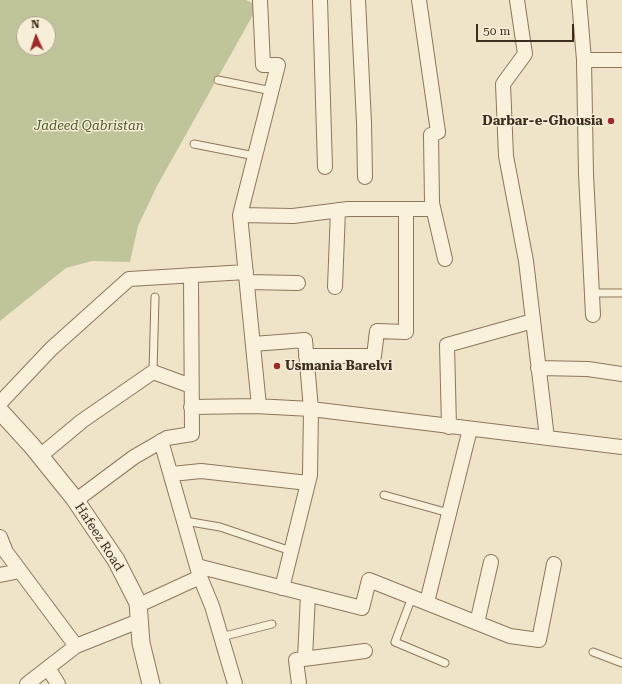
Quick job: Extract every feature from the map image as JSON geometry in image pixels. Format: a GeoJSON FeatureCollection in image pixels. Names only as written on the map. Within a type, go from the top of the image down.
{"type":"FeatureCollection","features":[{"type":"Feature","properties":{"kind":"street"},"geometry":{"type":"LineString","coordinates":[[259,406],[240,215],[278,65],[263,65],[260,0]]}},
{"type":"Feature","properties":{"kind":"street"},"geometry":{"type":"LineString","coordinates":[[320,0],[324,167]]}},
{"type":"Feature","properties":{"kind":"street"},"geometry":{"type":"LineString","coordinates":[[358,0],[365,177]]}},
{"type":"Feature","properties":{"kind":"street"},"geometry":{"type":"LineString","coordinates":[[419,0],[438,132],[431,135],[433,209],[445,259]]}},
{"type":"Feature","properties":{"kind":"street"},"geometry":{"type":"LineString","coordinates":[[517,0],[525,54],[503,84],[506,156],[526,261],[547,438]]}},
{"type":"Feature","properties":{"kind":"street"},"geometry":{"type":"LineString","coordinates":[[579,0],[584,60],[586,174],[593,315]]}},
{"type":"Feature","properties":{"kind":"street"},"geometry":{"type":"LineString","coordinates":[[584,60],[622,60]]}},
{"type":"Feature","properties":{"kind":"street"},"geometry":{"type":"LineString","coordinates":[[306,356],[374,356],[377,331],[406,332],[406,209]]}},
{"type":"Feature","properties":{"kind":"street"},"geometry":{"type":"LineString","coordinates":[[240,215],[294,216],[338,210],[433,209]]}},
{"type":"Feature","properties":{"kind":"street"},"geometry":{"type":"LineString","coordinates":[[335,287],[338,210]]}},
{"type":"Feature","properties":{"kind":"street"},"geometry":{"type":"LineString","coordinates":[[75,501],[134,457],[161,441],[167,438],[192,434],[191,275]]}},
{"type":"Feature","properties":{"kind":"street"},"geometry":{"type":"LineString","coordinates":[[0,403],[52,349],[129,280],[191,275],[247,277],[298,283]]}},
{"type":"Feature","properties":{"kind":"street"},"geometry":{"type":"LineString","coordinates":[[449,427],[447,345],[532,321]]}},
{"type":"Feature","properties":{"kind":"street"},"geometry":{"type":"LineString","coordinates":[[253,344],[305,340],[311,409],[310,476],[282,588]]}},
{"type":"Feature","properties":{"kind":"street"},"geometry":{"type":"LineString","coordinates":[[538,368],[588,369],[622,374]]}},
{"type":"Feature","properties":{"kind":"street"},"geometry":{"type":"LineString","coordinates":[[40,456],[82,421],[153,372],[191,386]]}},
{"type":"Feature","properties":{"kind":"street"},"geometry":{"type":"LineString","coordinates":[[191,406],[259,406],[311,409],[622,447]]}},
{"type":"Feature","properties":{"kind":"street","name":"Hafeez Road"},"geometry":{"type":"LineString","coordinates":[[0,411],[40,456],[75,501],[116,560],[139,613],[140,643],[151,684]]}},
{"type":"Feature","properties":{"kind":"street"},"geometry":{"type":"LineString","coordinates":[[427,602],[470,429]]}},
{"type":"Feature","properties":{"kind":"street"},"geometry":{"type":"LineString","coordinates":[[161,441],[172,474],[199,572],[235,684]]}},
{"type":"Feature","properties":{"kind":"street"},"geometry":{"type":"LineString","coordinates":[[172,474],[201,471],[308,483]]}},
{"type":"Feature","properties":{"kind":"street"},"geometry":{"type":"LineString","coordinates":[[0,537],[6,552],[76,646]]}},
{"type":"Feature","properties":{"kind":"street"},"geometry":{"type":"LineString","coordinates":[[477,623],[491,562]]}},
{"type":"Feature","properties":{"kind":"street"},"geometry":{"type":"LineString","coordinates":[[27,684],[76,646],[139,613],[199,572],[282,588],[362,608],[369,580],[510,636],[538,640],[554,564]]}},
{"type":"Feature","properties":{"kind":"street"},"geometry":{"type":"LineString","coordinates":[[0,575],[20,571]]}},
{"type":"Feature","properties":{"kind":"street"},"geometry":{"type":"LineString","coordinates":[[304,659],[308,594]]}},
{"type":"Feature","properties":{"kind":"street"},"geometry":{"type":"LineString","coordinates":[[299,684],[296,660],[365,651]]}},
{"type":"Feature","properties":{"kind":"street"},"geometry":{"type":"LineString","coordinates":[[48,668],[58,684]]}},
{"type":"Feature","properties":{"kind":"lane"},"geometry":{"type":"LineString","coordinates":[[218,80],[272,90]]}},
{"type":"Feature","properties":{"kind":"lane"},"geometry":{"type":"LineString","coordinates":[[194,144],[255,156]]}},
{"type":"Feature","properties":{"kind":"lane"},"geometry":{"type":"LineString","coordinates":[[592,293],[622,293]]}},
{"type":"Feature","properties":{"kind":"lane"},"geometry":{"type":"LineString","coordinates":[[153,372],[155,297]]}},
{"type":"Feature","properties":{"kind":"lane"},"geometry":{"type":"LineString","coordinates":[[384,495],[449,513]]}},
{"type":"Feature","properties":{"kind":"lane"},"geometry":{"type":"LineString","coordinates":[[185,522],[220,528],[291,551]]}},
{"type":"Feature","properties":{"kind":"lane"},"geometry":{"type":"LineString","coordinates":[[412,596],[395,642],[445,663]]}},
{"type":"Feature","properties":{"kind":"lane"},"geometry":{"type":"LineString","coordinates":[[221,637],[272,624]]}},
{"type":"Feature","properties":{"kind":"lane"},"geometry":{"type":"LineString","coordinates":[[592,652],[622,663]]}},
{"type":"Feature","properties":{"kind":"green space","name":"Jadeed Qabristan"},"geometry":{"type":"Polygon","coordinates":[[[0,0],[246,0],[258,6],[157,186],[138,226],[130,262],[92,261],[66,268],[0,321],[0,0]]]}},
{"type":"Feature","properties":{"kind":"place","name":"Darbar-e-Ghousia"},"geometry":{"type":"Point","coordinates":[611,121]}},
{"type":"Feature","properties":{"kind":"place","name":"Usmania Barelvi"},"geometry":{"type":"Point","coordinates":[277,366]}}]}
